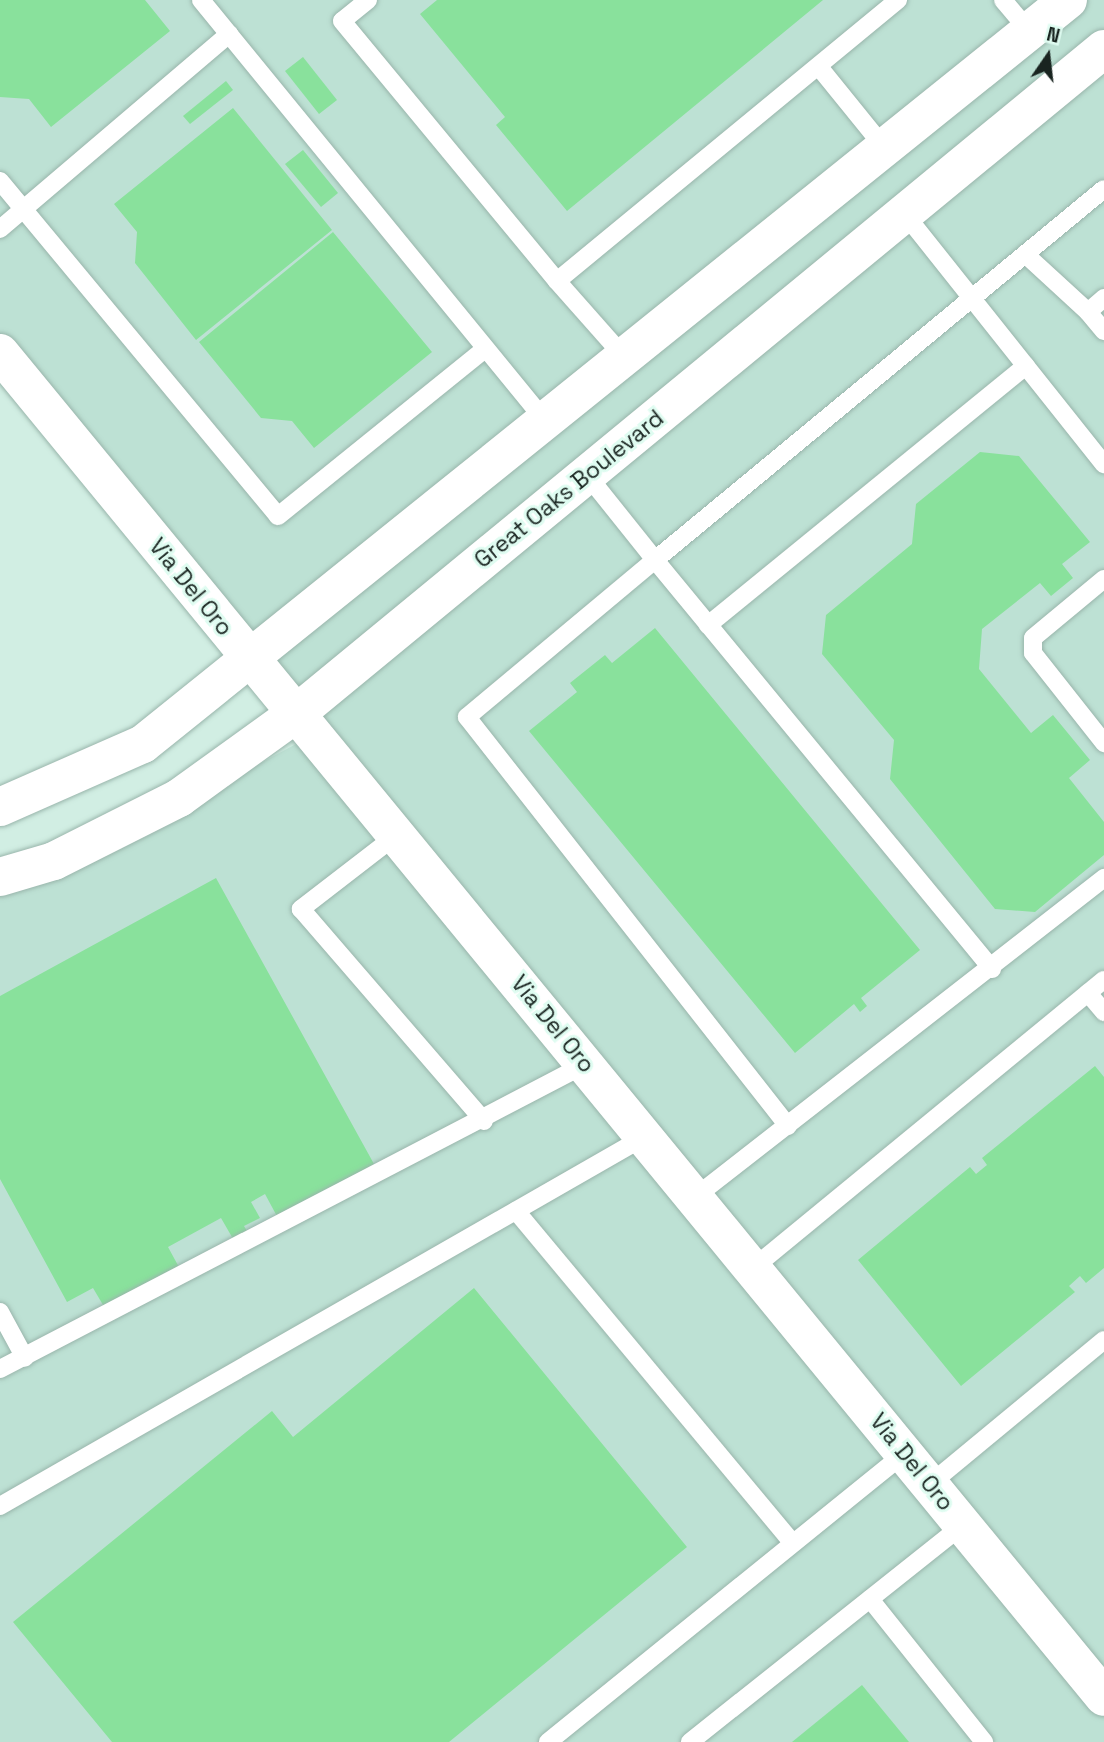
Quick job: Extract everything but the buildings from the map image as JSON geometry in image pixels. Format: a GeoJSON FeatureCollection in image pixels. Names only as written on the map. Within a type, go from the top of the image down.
{"type":"FeatureCollection","features":[{"type":"Feature","properties":{"kind":"main road"},"geometry":{"type":"LineString","coordinates":[[0,807],[143,744],[252,661],[546,422],[887,151],[1068,0]]}},
{"type":"Feature","properties":{"kind":"main road","name":"Great Oaks Boulevard"},"geometry":{"type":"LineString","coordinates":[[0,877],[54,861],[179,798],[297,713],[1104,49]]}},
{"type":"Feature","properties":{"kind":"main road"},"geometry":{"type":"LineString","coordinates":[[887,151],[904,213]]}},
{"type":"Feature","properties":{"kind":"main road","name":"Via Del Oro"},"geometry":{"type":"LineString","coordinates":[[0,353],[646,1136],[1104,1697]]}},
{"type":"Feature","properties":{"kind":"lane"},"geometry":{"type":"LineString","coordinates":[[201,0],[546,422]]}},
{"type":"Feature","properties":{"kind":"lane"},"geometry":{"type":"LineString","coordinates":[[368,0],[342,21],[557,281],[626,359]]}},
{"type":"Feature","properties":{"kind":"lane"},"geometry":{"type":"LineString","coordinates":[[557,281],[898,0]]}},
{"type":"Feature","properties":{"kind":"lane"},"geometry":{"type":"LineString","coordinates":[[1003,0],[1030,32]]}},
{"type":"Feature","properties":{"kind":"lane"},"geometry":{"type":"LineString","coordinates":[[0,229],[229,34]]}},
{"type":"Feature","properties":{"kind":"lane"},"geometry":{"type":"LineString","coordinates":[[819,67],[887,151]]}},
{"type":"Feature","properties":{"kind":"lane"},"geometry":{"type":"LineString","coordinates":[[0,181],[278,516],[485,349]]}},
{"type":"Feature","properties":{"kind":"lane"},"geometry":{"type":"LineString","coordinates":[[788,1126],[467,717],[1104,189]]}},
{"type":"Feature","properties":{"kind":"lane"},"geometry":{"type":"LineString","coordinates":[[904,213],[1104,464]]}},
{"type":"Feature","properties":{"kind":"lane"},"geometry":{"type":"LineString","coordinates":[[1025,254],[1088,312],[1104,331]]}},
{"type":"Feature","properties":{"kind":"lane"},"geometry":{"type":"LineString","coordinates":[[1088,312],[1104,298]]}},
{"type":"Feature","properties":{"kind":"lane"},"geometry":{"type":"LineString","coordinates":[[708,625],[1026,366]]}},
{"type":"Feature","properties":{"kind":"lane"},"geometry":{"type":"LineString","coordinates":[[587,475],[992,969]]}},
{"type":"Feature","properties":{"kind":"lane"},"geometry":{"type":"LineString","coordinates":[[1101,589],[1033,638],[1032,653],[1104,743]]}},
{"type":"Feature","properties":{"kind":"lane"},"geometry":{"type":"LineString","coordinates":[[397,834],[301,909],[484,1121]]}},
{"type":"Feature","properties":{"kind":"lane"},"geometry":{"type":"LineString","coordinates":[[695,1197],[992,969],[1104,878]]}},
{"type":"Feature","properties":{"kind":"lane"},"geometry":{"type":"LineString","coordinates":[[753,1268],[1104,980]]}},
{"type":"Feature","properties":{"kind":"lane"},"geometry":{"type":"LineString","coordinates":[[1088,993],[1104,1012]]}},
{"type":"Feature","properties":{"kind":"lane"},"geometry":{"type":"LineString","coordinates":[[0,1369],[484,1121],[586,1064]]}},
{"type":"Feature","properties":{"kind":"lane"},"geometry":{"type":"LineString","coordinates":[[0,1506],[646,1136]]}},
{"type":"Feature","properties":{"kind":"lane"},"geometry":{"type":"LineString","coordinates":[[516,1211],[793,1544]]}},
{"type":"Feature","properties":{"kind":"lane"},"geometry":{"type":"LineString","coordinates":[[0,1312],[24,1357]]}},
{"type":"Feature","properties":{"kind":"lane"},"geometry":{"type":"LineString","coordinates":[[930,1484],[1104,1340]]}},
{"type":"Feature","properties":{"kind":"lane"},"geometry":{"type":"LineString","coordinates":[[548,1742],[905,1453]]}},
{"type":"Feature","properties":{"kind":"lane"},"geometry":{"type":"LineString","coordinates":[[690,1742],[964,1525]]}},
{"type":"Feature","properties":{"kind":"lane"},"geometry":{"type":"LineString","coordinates":[[870,1599],[984,1742]]}},
{"type":"Feature","properties":{"kind":"shaded area"},"geometry":{"type":"Polygon","coordinates":[[[0,0],[1104,0],[1104,1742],[0,1742],[0,894],[28,888],[298,743],[0,339],[0,0]]]}}]}
